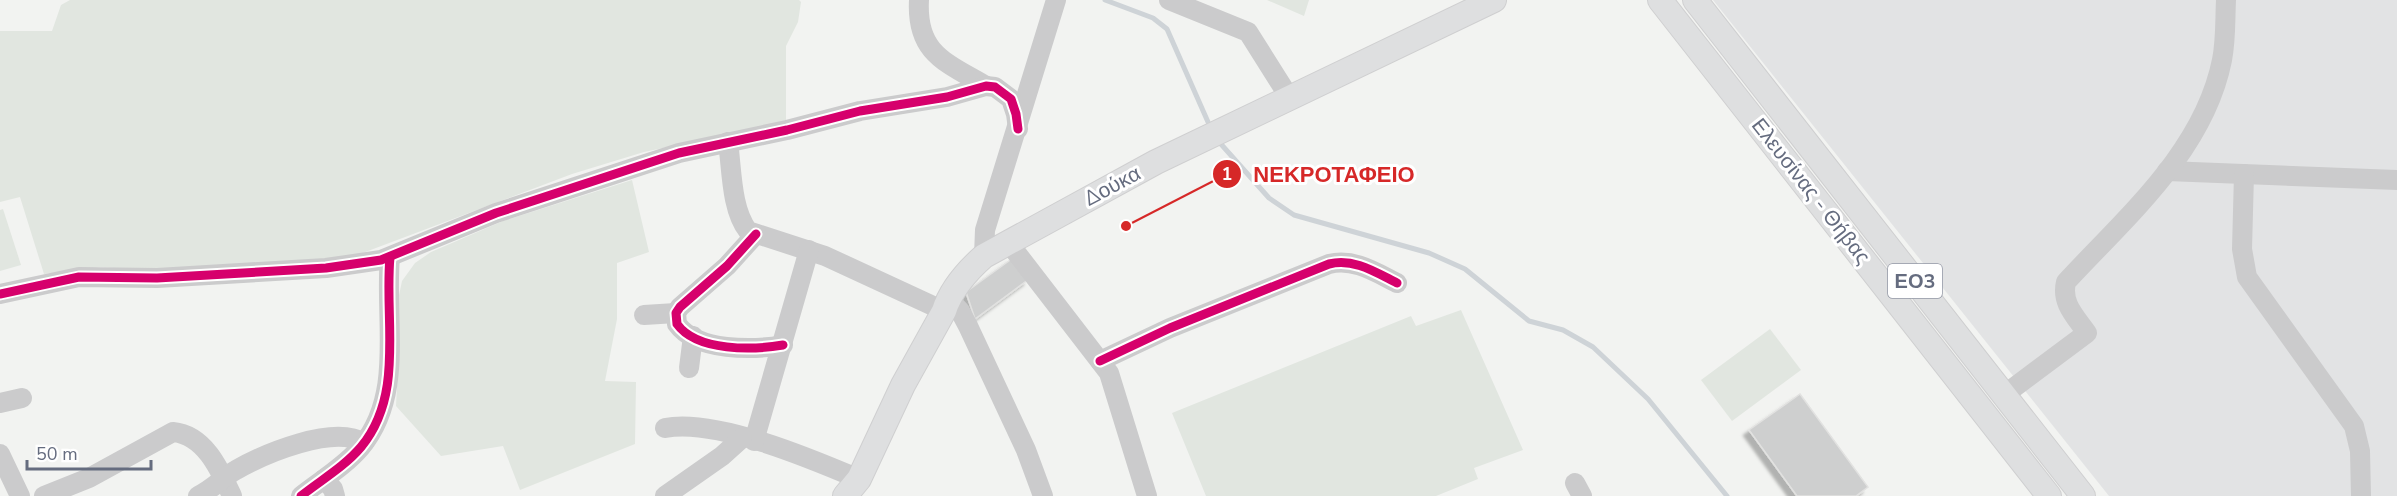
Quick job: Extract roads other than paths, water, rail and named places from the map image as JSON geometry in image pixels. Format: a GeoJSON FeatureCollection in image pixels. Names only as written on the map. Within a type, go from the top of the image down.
{"type":"FeatureCollection","features":[{"type":"Feature","properties":{"kind":"main road","name":"Δούκα"},"geometry":{"type":"LineString","coordinates":[[852,488],[946,305],[961,279],[984,256],[1156,162],[1494,0]]}},
{"type":"Feature","properties":{"kind":"main road","name":"Ελευσίνας - Θήβας"},"geometry":{"type":"LineString","coordinates":[[1660,0],[2049,496]]}},
{"type":"Feature","properties":{"kind":"main road","name":"Ελευσίνας - Θήβας"},"geometry":{"type":"LineString","coordinates":[[1695,0],[2084,496]]}},
{"type":"Feature","properties":{"kind":"main road","name":"ΕΟ3"},"geometry":{"type":"LineString","coordinates":[[1703,0],[1718,29]]}},
{"type":"Feature","properties":{"kind":"street"},"geometry":{"type":"LineString","coordinates":[[919,0],[919,26],[925,43],[948,62],[986,86]]}},
{"type":"Feature","properties":{"kind":"street"},"geometry":{"type":"LineString","coordinates":[[984,256],[985,230],[1056,0]]}},
{"type":"Feature","properties":{"kind":"street"},"geometry":{"type":"LineString","coordinates":[[1169,0],[1248,32],[1289,97]]}},
{"type":"Feature","properties":{"kind":"street"},"geometry":{"type":"LineString","coordinates":[[2004,395],[2087,333],[2066,304],[2063,294],[2066,282],[2127,219],[2166,171],[2202,116],[2214,88],[2224,50],[2226,0]]}},
{"type":"Feature","properties":{"kind":"street"},"geometry":{"type":"LineString","coordinates":[[0,294],[79,276],[157,278],[354,266],[390,257],[536,199],[679,153],[860,111],[947,97],[986,86],[995,87],[1011,99],[1018,129]]}},
{"type":"Feature","properties":{"kind":"street"},"geometry":{"type":"LineString","coordinates":[[728,142],[741,222],[756,234],[809,250],[960,311],[1026,450],[1042,496]]}},
{"type":"Feature","properties":{"kind":"street"},"geometry":{"type":"LineString","coordinates":[[2166,171],[2397,180]]}},
{"type":"Feature","properties":{"kind":"street"},"geometry":{"type":"LineString","coordinates":[[2244,174],[2242,249],[2247,277],[2354,426],[2360,451],[2361,496]]}},
{"type":"Feature","properties":{"kind":"street"},"geometry":{"type":"LineString","coordinates":[[644,315],[676,313],[727,266],[756,234]]}},
{"type":"Feature","properties":{"kind":"street"},"geometry":{"type":"LineString","coordinates":[[1008,242],[1100,361],[1117,392],[1147,496]]}},
{"type":"Feature","properties":{"kind":"street"},"geometry":{"type":"LineString","coordinates":[[665,496],[748,439],[783,345],[809,250]]}},
{"type":"Feature","properties":{"kind":"street"},"geometry":{"type":"LineString","coordinates":[[300,496],[341,466],[364,443],[386,402],[389,372],[387,307],[390,257]]}},
{"type":"Feature","properties":{"kind":"street"},"geometry":{"type":"LineString","coordinates":[[1100,361],[1170,328],[1329,264],[1342,261],[1354,263],[1397,283]]}},
{"type":"Feature","properties":{"kind":"street"},"geometry":{"type":"LineString","coordinates":[[676,313],[677,324],[682,330],[728,348],[783,345]]}},
{"type":"Feature","properties":{"kind":"street"},"geometry":{"type":"LineString","coordinates":[[689,368],[693,336]]}},
{"type":"Feature","properties":{"kind":"street"},"geometry":{"type":"LineString","coordinates":[[0,403],[22,398]]}},
{"type":"Feature","properties":{"kind":"street"},"geometry":{"type":"LineString","coordinates":[[665,428],[679,425],[702,428],[790,451],[852,488]]}},
{"type":"Feature","properties":{"kind":"street"},"geometry":{"type":"LineString","coordinates":[[44,496],[89,478],[173,432],[182,433],[210,454],[228,488]]}},
{"type":"Feature","properties":{"kind":"street"},"geometry":{"type":"LineString","coordinates":[[198,496],[228,488],[258,459],[319,438],[342,436],[364,443]]}},
{"type":"Feature","properties":{"kind":"street"},"geometry":{"type":"LineString","coordinates":[[0,454],[20,496]]}},
{"type":"Feature","properties":{"kind":"street"},"geometry":{"type":"LineString","coordinates":[[324,479],[333,489],[334,496]]}},
{"type":"Feature","properties":{"kind":"waterway"},"geometry":{"type":"LineString","coordinates":[[1105,0],[1153,18],[1167,29],[1208,122]]}},
{"type":"Feature","properties":{"kind":"waterway"},"geometry":{"type":"LineString","coordinates":[[1220,143],[1269,198],[1294,215],[1429,253],[1465,269],[1529,321],[1563,330],[1593,347],[1648,399],[1727,496]]}},
{"type":"Feature","properties":{"kind":"place","name":"ΝΕΚΡΟΤΑΦΕΙΟ"},"geometry":{"type":"Point","coordinates":[1126,226]}}]}
